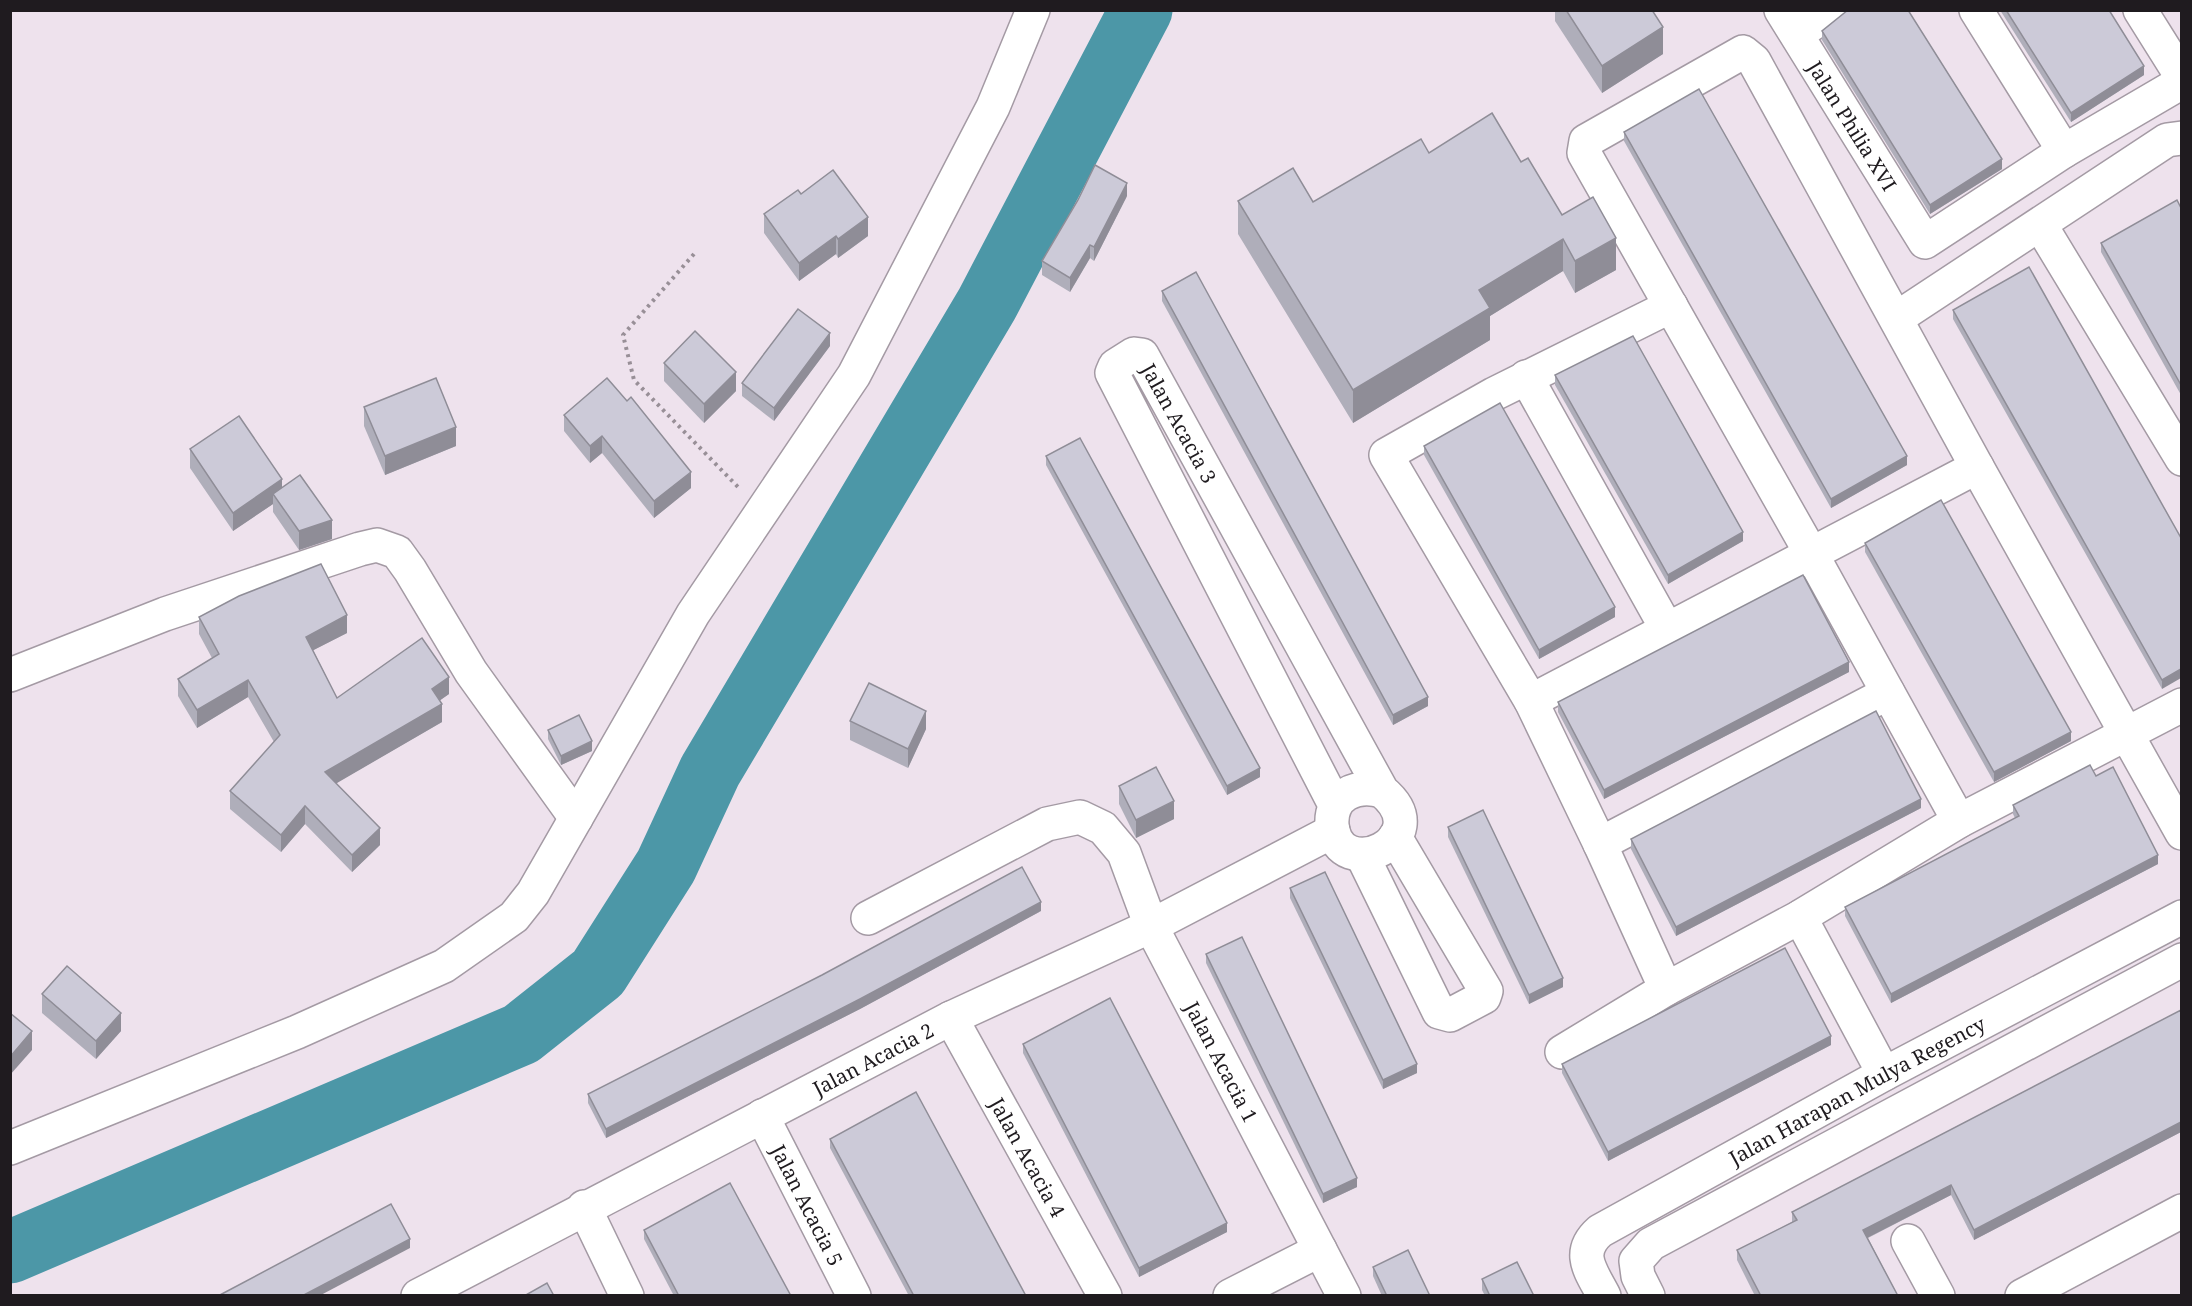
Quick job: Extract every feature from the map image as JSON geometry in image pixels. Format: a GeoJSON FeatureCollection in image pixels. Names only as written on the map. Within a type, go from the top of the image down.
{"type":"FeatureCollection","features":[{"type":"Feature","properties":{"kind":"street"},"geometry":{"type":"LineString","coordinates":[[10,1148],[297,1032],[444,966],[514,917],[533,893],[693,614],[854,375],[993,107],[1033,10]]}},
{"type":"Feature","properties":{"kind":"street"},"geometry":{"type":"LineString","coordinates":[[1789,22],[1833,10]]}},
{"type":"Feature","properties":{"kind":"street"},"geometry":{"type":"LineString","coordinates":[[1976,10],[2064,151],[2181,82]]}},
{"type":"Feature","properties":{"kind":"street"},"geometry":{"type":"LineString","coordinates":[[2140,10],[2181,77]]}},
{"type":"Feature","properties":{"kind":"street","name":"Jalan Philia XVI"},"geometry":{"type":"LineString","coordinates":[[1789,22],[1925,242],[2064,151]]}},
{"type":"Feature","properties":{"kind":"street"},"geometry":{"type":"LineString","coordinates":[[1959,821],[1812,555],[1584,153],[1586,141],[1743,52],[1754,61],[2181,833]]}},
{"type":"Feature","properties":{"kind":"street"},"geometry":{"type":"LineString","coordinates":[[1897,318],[2041,226],[2167,140],[2181,138]]}},
{"type":"Feature","properties":{"kind":"street"},"geometry":{"type":"LineString","coordinates":[[2041,226],[2181,459]]}},
{"type":"Feature","properties":{"kind":"street"},"geometry":{"type":"LineString","coordinates":[[1666,989],[1531,701],[1386,455],[1526,378],[1671,306]]}},
{"type":"Feature","properties":{"kind":"street","name":"Jalan Acacia 3"},"geometry":{"type":"LineString","coordinates":[[1334,818],[1112,373],[1115,366],[1134,354],[1142,355],[1382,791]]}},
{"type":"Feature","properties":{"kind":"street"},"geometry":{"type":"LineString","coordinates":[[1526,378],[1668,631]]}},
{"type":"Feature","properties":{"kind":"street"},"geometry":{"type":"LineString","coordinates":[[1531,701],[1977,467]]}},
{"type":"Feature","properties":{"kind":"street"},"geometry":{"type":"LineString","coordinates":[[10,675],[165,614],[377,545],[397,552],[471,672],[576,818]]}},
{"type":"Feature","properties":{"kind":"street"},"geometry":{"type":"LineString","coordinates":[[1600,844],[1888,693]]}},
{"type":"Feature","properties":{"kind":"street"},"geometry":{"type":"LineString","coordinates":[[1562,1052],[1666,989],[1800,917],[1959,821],[2181,705]]}},
{"type":"Feature","properties":{"kind":"street"},"geometry":{"type":"LineString","coordinates":[[1369,787],[1382,791],[1392,800],[1398,812],[1400,824],[1387,848],[1376,854],[1362,855],[1349,851],[1339,843],[1334,818],[1344,794],[1356,788],[1369,787]]}},
{"type":"Feature","properties":{"kind":"street","name":"Jalan Acacia 1"},"geometry":{"type":"LineString","coordinates":[[868,918],[1047,824],[1080,817],[1103,828],[1124,853],[1151,926],[1344,1296]]}},
{"type":"Feature","properties":{"kind":"street","name":"Jalan Acacia 2"},"geometry":{"type":"LineString","coordinates":[[418,1296],[951,1018],[1151,926],[1334,818]]}},
{"type":"Feature","properties":{"kind":"street"},"geometry":{"type":"LineString","coordinates":[[1362,855],[1439,1012],[1446,1017],[1475,1002],[1486,994],[1483,981],[1395,837]]}},
{"type":"Feature","properties":{"kind":"street"},"geometry":{"type":"LineString","coordinates":[[1800,917],[1884,1074]]}},
{"type":"Feature","properties":{"kind":"street","name":"Jalan Harapan Mulya Regency"},"geometry":{"type":"LineString","coordinates":[[1604,1296],[1587,1262],[1586,1248],[1591,1239],[1600,1231],[1884,1074],[2181,917]]}},
{"type":"Feature","properties":{"kind":"street","name":"Jalan Harapan Mulya Regency"},"geometry":{"type":"LineString","coordinates":[[1648,1296],[1638,1276],[1636,1262],[1651,1244],[2181,960]]}},
{"type":"Feature","properties":{"kind":"street","name":"Jalan Acacia 4"},"geometry":{"type":"LineString","coordinates":[[951,1018],[1104,1296]]}},
{"type":"Feature","properties":{"kind":"street","name":"Jalan Acacia 5"},"geometry":{"type":"LineString","coordinates":[[762,1116],[854,1296]]}},
{"type":"Feature","properties":{"kind":"street"},"geometry":{"type":"LineString","coordinates":[[584,1208],[627,1296]]}},
{"type":"Feature","properties":{"kind":"street"},"geometry":{"type":"LineString","coordinates":[[2022,1296],[2181,1211]]}},
{"type":"Feature","properties":{"kind":"street"},"geometry":{"type":"LineString","coordinates":[[1908,1241],[1938,1296]]}},
{"type":"Feature","properties":{"kind":"street"},"geometry":{"type":"LineString","coordinates":[[1230,1296],[1320,1250]]}},
{"type":"Feature","properties":{"kind":"path"},"geometry":{"type":"LineString","coordinates":[[694,254],[623,334],[634,380],[762,512]]}},
{"type":"Feature","properties":{"kind":"building"},"geometry":{"type":"Polygon","coordinates":[[[1566,10],[1652,10],[1663,27],[1602,66],[1566,10]]]}},
{"type":"Feature","properties":{"kind":"building"},"geometry":{"type":"Polygon","coordinates":[[[1848,10],[1908,10],[2002,159],[1930,205],[1822,31],[1848,10]]]}},
{"type":"Feature","properties":{"kind":"building"},"geometry":{"type":"Polygon","coordinates":[[[2006,10],[2109,10],[2144,66],[2071,113],[2006,10]]]}},
{"type":"Feature","properties":{"kind":"building"},"geometry":{"type":"Polygon","coordinates":[[[1699,89],[1907,456],[1831,499],[1624,132],[1699,89]]]}},
{"type":"Feature","properties":{"kind":"building"},"geometry":{"type":"Polygon","coordinates":[[[1492,113],[1521,162],[1528,158],[1562,215],[1593,197],[1616,238],[1575,261],[1563,239],[1479,290],[1490,308],[1353,390],[1238,201],[1293,168],[1313,202],[1421,139],[1429,153],[1492,113]]]}},
{"type":"Feature","properties":{"kind":"building"},"geometry":{"type":"Polygon","coordinates":[[[1095,165],[1127,183],[1094,247],[1090,245],[1070,278],[1042,261],[1078,200],[1095,165]]]}},
{"type":"Feature","properties":{"kind":"building"},"geometry":{"type":"Polygon","coordinates":[[[833,170],[868,217],[838,239],[836,236],[799,263],[764,214],[798,190],[801,194],[833,170]]]}},
{"type":"Feature","properties":{"kind":"building"},"geometry":{"type":"Polygon","coordinates":[[[2177,200],[2181,208],[2181,385],[2101,243],[2177,200]]]}},
{"type":"Feature","properties":{"kind":"building"},"geometry":{"type":"Polygon","coordinates":[[[2029,267],[2181,538],[2181,669],[2162,680],[1953,310],[2029,267]]]}},
{"type":"Feature","properties":{"kind":"building"},"geometry":{"type":"Polygon","coordinates":[[[1196,272],[1428,697],[1393,715],[1162,291],[1196,272]]]}},
{"type":"Feature","properties":{"kind":"building"},"geometry":{"type":"Polygon","coordinates":[[[798,309],[830,333],[774,408],[742,383],[798,309]]]}},
{"type":"Feature","properties":{"kind":"building"},"geometry":{"type":"Polygon","coordinates":[[[695,331],[736,372],[704,404],[664,363],[695,331]]]}},
{"type":"Feature","properties":{"kind":"building"},"geometry":{"type":"Polygon","coordinates":[[[1633,336],[1743,532],[1668,575],[1555,375],[1633,336]]]}},
{"type":"Feature","properties":{"kind":"building"},"geometry":{"type":"Polygon","coordinates":[[[436,378],[456,427],[385,456],[364,407],[436,378]]]}},
{"type":"Feature","properties":{"kind":"building"},"geometry":{"type":"Polygon","coordinates":[[[607,378],[627,401],[631,397],[691,472],[654,501],[602,436],[590,446],[564,415],[607,378]]]}},
{"type":"Feature","properties":{"kind":"building"},"geometry":{"type":"Polygon","coordinates":[[[1500,403],[1615,607],[1539,650],[1424,446],[1500,403]]]}},
{"type":"Feature","properties":{"kind":"building"},"geometry":{"type":"Polygon","coordinates":[[[239,416],[282,479],[233,513],[190,449],[239,416]]]}},
{"type":"Feature","properties":{"kind":"building"},"geometry":{"type":"Polygon","coordinates":[[[1080,438],[1260,768],[1227,786],[1046,456],[1080,438]]]}},
{"type":"Feature","properties":{"kind":"building"},"geometry":{"type":"Polygon","coordinates":[[[300,475],[332,520],[299,531],[273,494],[300,475]]]}},
{"type":"Feature","properties":{"kind":"building"},"geometry":{"type":"Polygon","coordinates":[[[1941,500],[2071,732],[1994,772],[1865,543],[1941,500]]]}},
{"type":"Feature","properties":{"kind":"building"},"geometry":{"type":"Polygon","coordinates":[[[321,564],[347,615],[306,637],[337,698],[422,638],[449,677],[432,689],[442,704],[325,772],[380,828],[352,855],[305,806],[281,835],[230,791],[280,735],[248,680],[197,710],[178,679],[219,654],[199,617],[239,596],[321,564]]]}},
{"type":"Feature","properties":{"kind":"building"},"geometry":{"type":"Polygon","coordinates":[[[1803,575],[1849,662],[1604,790],[1558,702],[1803,575]]]}},
{"type":"Feature","properties":{"kind":"building"},"geometry":{"type":"Polygon","coordinates":[[[869,683],[926,711],[908,749],[850,721],[869,683]]]}},
{"type":"Feature","properties":{"kind":"building"},"geometry":{"type":"Polygon","coordinates":[[[1876,711],[1921,799],[1676,927],[1631,839],[1876,711]]]}},
{"type":"Feature","properties":{"kind":"building"},"geometry":{"type":"Polygon","coordinates":[[[579,715],[592,741],[561,756],[548,730],[579,715]]]}},
{"type":"Feature","properties":{"kind":"building"},"geometry":{"type":"Polygon","coordinates":[[[2090,765],[2096,776],[2113,767],[2158,855],[1891,994],[1845,907],[2019,816],[2013,805],[2090,765]]]}},
{"type":"Feature","properties":{"kind":"building"},"geometry":{"type":"Polygon","coordinates":[[[1156,767],[1174,801],[1136,820],[1119,786],[1156,767]]]}},
{"type":"Feature","properties":{"kind":"building"},"geometry":{"type":"Polygon","coordinates":[[[1483,810],[1563,978],[1529,995],[1448,827],[1483,810]]]}},
{"type":"Feature","properties":{"kind":"building"},"geometry":{"type":"Polygon","coordinates":[[[1022,867],[1041,902],[860,999],[606,1129],[588,1094],[822,975],[1022,867]]]}},
{"type":"Feature","properties":{"kind":"building"},"geometry":{"type":"Polygon","coordinates":[[[1325,872],[1417,1064],[1383,1080],[1290,888],[1325,872]]]}},
{"type":"Feature","properties":{"kind":"building"},"geometry":{"type":"Polygon","coordinates":[[[1242,937],[1357,1178],[1323,1194],[1206,954],[1242,937]]]}},
{"type":"Feature","properties":{"kind":"building"},"geometry":{"type":"Polygon","coordinates":[[[1785,948],[1831,1036],[1608,1152],[1562,1064],[1785,948]]]}},
{"type":"Feature","properties":{"kind":"building"},"geometry":{"type":"Polygon","coordinates":[[[67,966],[121,1013],[96,1041],[42,994],[67,966]]]}},
{"type":"Feature","properties":{"kind":"building"},"geometry":{"type":"Polygon","coordinates":[[[1110,998],[1227,1223],[1139,1268],[1023,1044],[1110,998]]]}},
{"type":"Feature","properties":{"kind":"building"},"geometry":{"type":"Polygon","coordinates":[[[2181,1010],[2181,1122],[1974,1230],[1951,1185],[1863,1230],[1898,1296],[1761,1296],[1737,1250],[1797,1220],[1792,1212],[2181,1010]]]}},
{"type":"Feature","properties":{"kind":"building"},"geometry":{"type":"Polygon","coordinates":[[[10,1013],[32,1031],[10,1057],[10,1013]]]}},
{"type":"Feature","properties":{"kind":"building"},"geometry":{"type":"Polygon","coordinates":[[[916,1092],[1026,1296],[914,1296],[830,1139],[916,1092]]]}},
{"type":"Feature","properties":{"kind":"building"},"geometry":{"type":"Polygon","coordinates":[[[730,1183],[791,1296],[679,1296],[644,1230],[730,1183]]]}},
{"type":"Feature","properties":{"kind":"building"},"geometry":{"type":"Polygon","coordinates":[[[391,1204],[410,1239],[302,1296],[218,1296],[391,1204]]]}},
{"type":"Feature","properties":{"kind":"building"},"geometry":{"type":"Polygon","coordinates":[[[1408,1250],[1430,1296],[1387,1296],[1373,1267],[1408,1250]]]}},
{"type":"Feature","properties":{"kind":"building"},"geometry":{"type":"Polygon","coordinates":[[[1517,1262],[1534,1296],[1490,1296],[1482,1279],[1517,1262]]]}},
{"type":"Feature","properties":{"kind":"building"},"geometry":{"type":"Polygon","coordinates":[[[547,1283],[554,1296],[524,1296],[547,1283]]]}},
{"type":"Feature","properties":{"kind":"waterway"},"geometry":{"type":"LineString","coordinates":[[10,1252],[521,1034],[598,973],[666,866],[710,771],[987,304],[1141,10]]}}]}
